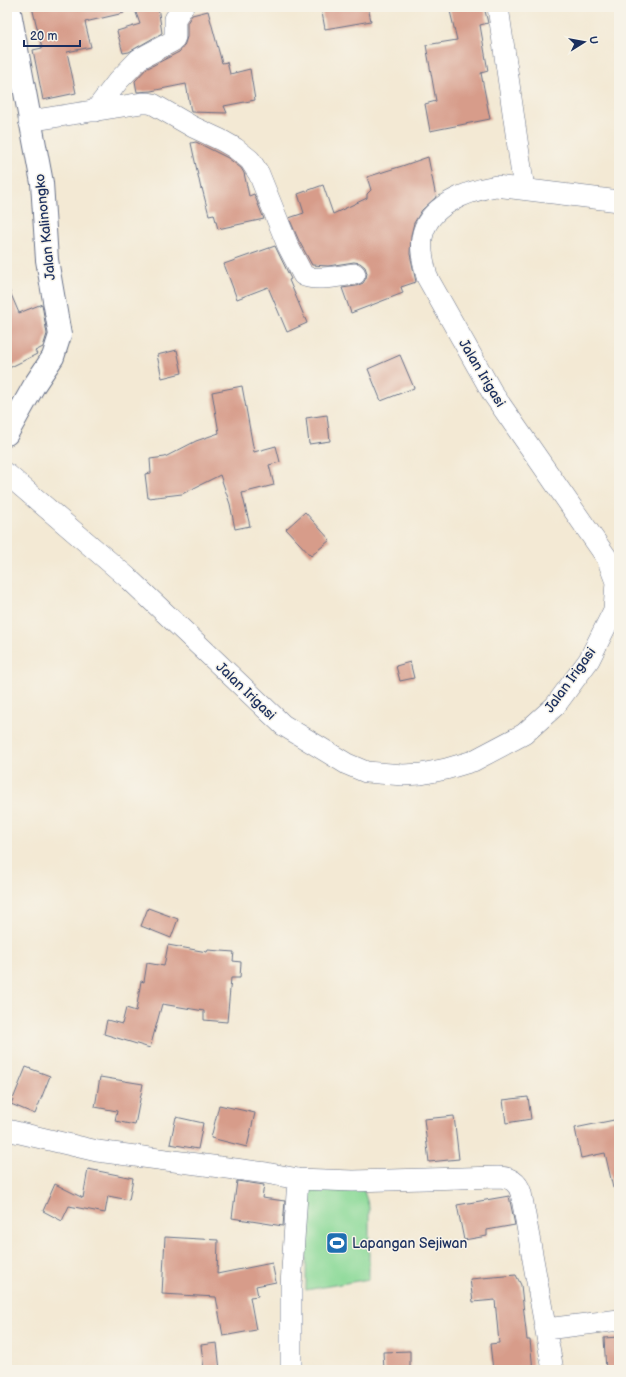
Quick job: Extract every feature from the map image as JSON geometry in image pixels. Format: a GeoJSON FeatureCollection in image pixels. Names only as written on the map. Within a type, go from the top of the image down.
{"type":"FeatureCollection","features":[{"type":"Feature","properties":{"kind":"street","name":"Jalan Kalinongko"},"geometry":{"type":"LineString","coordinates":[[7,434],[35,384],[53,357],[60,335],[47,260],[42,183],[29,121],[9,7]]}},
{"type":"Feature","properties":{"kind":"street"},"geometry":{"type":"LineString","coordinates":[[95,111],[118,81],[139,59],[173,41],[175,38],[175,19],[183,7]]}},
{"type":"Feature","properties":{"kind":"street"},"geometry":{"type":"LineString","coordinates":[[498,7],[524,189]]}},
{"type":"Feature","properties":{"kind":"street"},"geometry":{"type":"LineString","coordinates":[[29,121],[148,103],[235,148],[250,160],[259,174],[288,246],[301,273],[306,277],[319,278],[355,274]]}},
{"type":"Feature","properties":{"kind":"street","name":"Jalan Irigasi"},"geometry":{"type":"LineString","coordinates":[[7,474],[127,577],[283,726],[347,764],[366,772],[403,775],[421,774],[446,769],[472,761],[524,734],[555,706],[589,660],[614,610],[616,582],[608,558],[493,394],[426,277],[422,257],[424,230],[438,210],[451,201],[479,190],[496,186],[619,201]]}},
{"type":"Feature","properties":{"kind":"street"},"geometry":{"type":"LineString","coordinates":[[7,1130],[97,1151],[266,1173],[298,1179],[353,1181],[498,1177],[513,1181],[519,1186],[521,1194],[553,1370]]}},
{"type":"Feature","properties":{"kind":"street"},"geometry":{"type":"LineString","coordinates":[[291,1370],[291,1285],[298,1179]]}},
{"type":"Feature","properties":{"kind":"street"},"geometry":{"type":"LineString","coordinates":[[546,1329],[619,1320]]}},
{"type":"Feature","properties":{"kind":"green space","name":"Lapangan Sejiwan"},"geometry":{"type":"Polygon","coordinates":[[[362,1185],[369,1207],[369,1279],[306,1290],[307,1186],[362,1185]]]}},
{"type":"Feature","properties":{"kind":"building"},"geometry":{"type":"Polygon","coordinates":[[[32,7],[123,7],[124,13],[85,22],[91,47],[67,52],[76,93],[43,100],[33,50],[42,48],[32,7]]]}},
{"type":"Feature","properties":{"kind":"building"},"geometry":{"type":"Polygon","coordinates":[[[134,7],[158,7],[162,33],[129,52],[123,53],[117,31],[140,24],[134,7]]]}},
{"type":"Feature","properties":{"kind":"building"},"geometry":{"type":"Polygon","coordinates":[[[321,7],[368,7],[371,21],[325,29],[321,7]]]}},
{"type":"Feature","properties":{"kind":"building"},"geometry":{"type":"Polygon","coordinates":[[[449,7],[484,7],[488,23],[480,25],[488,71],[481,73],[490,119],[430,131],[425,104],[436,101],[426,45],[457,40],[449,7]]]}},
{"type":"Feature","properties":{"kind":"building"},"geometry":{"type":"Polygon","coordinates":[[[208,11],[222,63],[227,62],[230,74],[250,69],[255,100],[224,106],[227,113],[191,112],[186,84],[151,91],[137,92],[135,81],[146,69],[179,52],[184,46],[187,37],[187,23],[192,15],[208,11]]]}},
{"type":"Feature","properties":{"kind":"building"},"geometry":{"type":"Polygon","coordinates":[[[196,142],[228,158],[241,168],[244,173],[249,196],[254,194],[264,219],[218,229],[214,214],[209,215],[202,188],[201,189],[191,143],[196,142]]]}},
{"type":"Feature","properties":{"kind":"building"},"geometry":{"type":"Polygon","coordinates":[[[428,157],[436,197],[422,210],[414,223],[411,235],[410,254],[416,282],[401,287],[403,293],[351,313],[342,288],[356,286],[363,283],[367,273],[365,267],[360,263],[354,262],[328,266],[312,265],[289,218],[304,213],[298,194],[323,185],[333,214],[367,198],[367,194],[371,190],[367,177],[428,157]]]}},
{"type":"Feature","properties":{"kind":"building"},"geometry":{"type":"Polygon","coordinates":[[[275,246],[291,279],[289,280],[307,323],[287,332],[268,287],[237,299],[224,264],[275,246]]]}},
{"type":"Feature","properties":{"kind":"building"},"geometry":{"type":"Polygon","coordinates":[[[7,285],[19,313],[42,304],[47,334],[43,347],[35,351],[37,354],[7,369],[7,285]]]}},
{"type":"Feature","properties":{"kind":"building"},"geometry":{"type":"Polygon","coordinates":[[[177,350],[182,373],[162,378],[157,355],[177,350]]]}},
{"type":"Feature","properties":{"kind":"building"},"geometry":{"type":"Polygon","coordinates":[[[400,355],[414,388],[381,401],[368,369],[400,355]]]}},
{"type":"Feature","properties":{"kind":"building"},"geometry":{"type":"Polygon","coordinates":[[[242,386],[254,452],[276,446],[280,462],[269,465],[274,485],[242,493],[250,526],[235,529],[230,504],[220,475],[182,494],[148,498],[145,474],[151,473],[150,459],[165,457],[196,441],[219,433],[212,392],[242,386]]]}},
{"type":"Feature","properties":{"kind":"building"},"geometry":{"type":"Polygon","coordinates":[[[327,415],[330,441],[309,444],[306,418],[327,415]]]}},
{"type":"Feature","properties":{"kind":"building"},"geometry":{"type":"Polygon","coordinates":[[[305,512],[330,540],[311,556],[286,529],[305,512]]]}},
{"type":"Feature","properties":{"kind":"building"},"geometry":{"type":"Polygon","coordinates":[[[410,662],[414,678],[400,681],[396,666],[410,662]]]}},
{"type":"Feature","properties":{"kind":"building"},"geometry":{"type":"Polygon","coordinates":[[[148,908],[178,919],[171,938],[141,926],[148,908]]]}},
{"type":"Feature","properties":{"kind":"building"},"geometry":{"type":"Polygon","coordinates":[[[168,945],[207,952],[208,950],[234,952],[233,961],[241,962],[240,978],[231,978],[227,1022],[204,1020],[204,1011],[162,1004],[150,1048],[104,1034],[107,1020],[122,1024],[126,1008],[136,1011],[141,981],[144,982],[147,963],[164,966],[168,945]]]}},
{"type":"Feature","properties":{"kind":"building"},"geometry":{"type":"Polygon","coordinates":[[[26,1067],[50,1076],[35,1114],[11,1104],[26,1067]]]}},
{"type":"Feature","properties":{"kind":"building"},"geometry":{"type":"Polygon","coordinates":[[[100,1077],[143,1084],[135,1125],[115,1121],[117,1111],[95,1107],[100,1077]]]}},
{"type":"Feature","properties":{"kind":"building"},"geometry":{"type":"Polygon","coordinates":[[[528,1097],[531,1119],[506,1123],[503,1100],[528,1097]]]}},
{"type":"Feature","properties":{"kind":"building"},"geometry":{"type":"Polygon","coordinates":[[[219,1105],[255,1113],[247,1147],[211,1138],[219,1105]]]}},
{"type":"Feature","properties":{"kind":"building"},"geometry":{"type":"Polygon","coordinates":[[[454,1116],[459,1159],[429,1162],[424,1119],[454,1116]]]}},
{"type":"Feature","properties":{"kind":"building"},"geometry":{"type":"Polygon","coordinates":[[[176,1117],[203,1123],[198,1149],[170,1144],[176,1117]]]}},
{"type":"Feature","properties":{"kind":"building"},"geometry":{"type":"Polygon","coordinates":[[[619,1119],[619,1187],[613,1188],[605,1153],[581,1158],[575,1128],[619,1119]]]}},
{"type":"Feature","properties":{"kind":"building"},"geometry":{"type":"Polygon","coordinates":[[[88,1169],[133,1178],[129,1200],[108,1196],[105,1213],[69,1206],[62,1221],[43,1211],[55,1184],[83,1198],[88,1169]]]}},
{"type":"Feature","properties":{"kind":"building"},"geometry":{"type":"Polygon","coordinates":[[[237,1181],[264,1185],[262,1198],[285,1201],[283,1226],[232,1218],[237,1181]]]}},
{"type":"Feature","properties":{"kind":"building"},"geometry":{"type":"Polygon","coordinates":[[[509,1196],[515,1225],[487,1230],[487,1236],[464,1240],[457,1205],[509,1196]]]}},
{"type":"Feature","properties":{"kind":"building"},"geometry":{"type":"Polygon","coordinates":[[[165,1237],[218,1240],[217,1274],[272,1263],[276,1282],[256,1286],[258,1296],[250,1297],[256,1330],[223,1336],[216,1297],[162,1294],[165,1237]]]}},
{"type":"Feature","properties":{"kind":"building"},"geometry":{"type":"Polygon","coordinates":[[[516,1275],[521,1285],[527,1340],[530,1340],[533,1370],[493,1370],[490,1344],[499,1343],[495,1300],[473,1302],[470,1279],[516,1275]]]}},
{"type":"Feature","properties":{"kind":"building"},"geometry":{"type":"Polygon","coordinates":[[[619,1337],[619,1370],[606,1370],[604,1338],[619,1337]]]}},
{"type":"Feature","properties":{"kind":"building"},"geometry":{"type":"Polygon","coordinates":[[[217,1343],[220,1370],[204,1370],[201,1345],[217,1343]]]}},
{"type":"Feature","properties":{"kind":"building"},"geometry":{"type":"Polygon","coordinates":[[[410,1351],[410,1370],[384,1370],[383,1352],[410,1351]]]}},
{"type":"Feature","properties":{"kind":"place","name":"Lapangan Sejiwan"},"geometry":{"type":"Point","coordinates":[337,1243]}}]}
